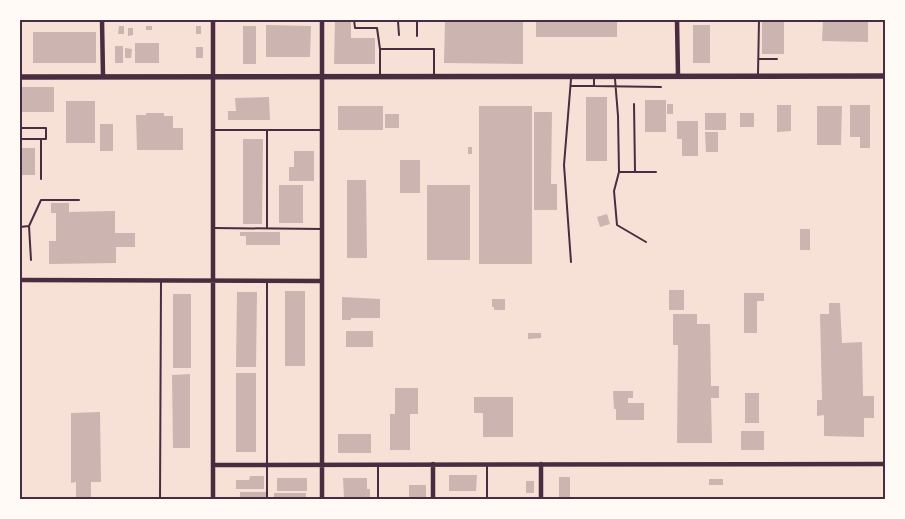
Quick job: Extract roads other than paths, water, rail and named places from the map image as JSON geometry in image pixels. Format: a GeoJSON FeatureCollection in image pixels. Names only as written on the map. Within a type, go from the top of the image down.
{"type":"FeatureCollection","features":[{"type":"Feature","properties":{"kind":"street"},"geometry":{"type":"LineString","coordinates":[[102,20],[103,76]]}},
{"type":"Feature","properties":{"kind":"street"},"geometry":{"type":"LineString","coordinates":[[213,20],[213,499]]}},
{"type":"Feature","properties":{"kind":"street"},"geometry":{"type":"LineString","coordinates":[[322,20],[322,499]]}},
{"type":"Feature","properties":{"kind":"street"},"geometry":{"type":"LineString","coordinates":[[677,20],[678,76]]}},
{"type":"Feature","properties":{"kind":"street"},"geometry":{"type":"LineString","coordinates":[[20,76],[885,76]]}},
{"type":"Feature","properties":{"kind":"street"},"geometry":{"type":"LineString","coordinates":[[20,280],[322,281]]}},
{"type":"Feature","properties":{"kind":"street"},"geometry":{"type":"LineString","coordinates":[[433,464],[433,499]]}},
{"type":"Feature","properties":{"kind":"street"},"geometry":{"type":"LineString","coordinates":[[540,464],[541,499]]}},
{"type":"Feature","properties":{"kind":"street"},"geometry":{"type":"LineString","coordinates":[[213,465],[885,464]]}},
{"type":"Feature","properties":{"kind":"lane"},"geometry":{"type":"LineString","coordinates":[[20,20],[322,20]]}},
{"type":"Feature","properties":{"kind":"lane"},"geometry":{"type":"LineString","coordinates":[[354,20],[355,28],[377,28],[380,49],[380,76]]}},
{"type":"Feature","properties":{"kind":"lane"},"geometry":{"type":"LineString","coordinates":[[399,35],[398,21],[405,20],[416,22],[417,36]]}},
{"type":"Feature","properties":{"kind":"lane"},"geometry":{"type":"LineString","coordinates":[[758,76],[759,20]]}},
{"type":"Feature","properties":{"kind":"lane"},"geometry":{"type":"LineString","coordinates":[[380,49],[434,49],[434,76]]}},
{"type":"Feature","properties":{"kind":"lane"},"geometry":{"type":"LineString","coordinates":[[758,59],[777,59]]}},
{"type":"Feature","properties":{"kind":"lane"},"geometry":{"type":"LineString","coordinates":[[571,76],[564,165],[572,262]]}},
{"type":"Feature","properties":{"kind":"lane"},"geometry":{"type":"LineString","coordinates":[[594,76],[594,86]]}},
{"type":"Feature","properties":{"kind":"lane"},"geometry":{"type":"LineString","coordinates":[[615,76],[619,172],[614,191],[617,225],[646,242]]}},
{"type":"Feature","properties":{"kind":"lane"},"geometry":{"type":"LineString","coordinates":[[570,86],[661,87]]}},
{"type":"Feature","properties":{"kind":"lane"},"geometry":{"type":"LineString","coordinates":[[634,104],[635,171]]}},
{"type":"Feature","properties":{"kind":"lane"},"geometry":{"type":"LineString","coordinates":[[20,128],[46,128],[46,139],[20,139]]}},
{"type":"Feature","properties":{"kind":"lane"},"geometry":{"type":"LineString","coordinates":[[213,130],[321,130]]}},
{"type":"Feature","properties":{"kind":"lane"},"geometry":{"type":"LineString","coordinates":[[267,130],[267,228]]}},
{"type":"Feature","properties":{"kind":"lane"},"geometry":{"type":"LineString","coordinates":[[41,139],[41,179]]}},
{"type":"Feature","properties":{"kind":"lane"},"geometry":{"type":"LineString","coordinates":[[619,172],[656,172]]}},
{"type":"Feature","properties":{"kind":"lane"},"geometry":{"type":"LineString","coordinates":[[31,260],[29,226],[41,200],[79,200]]}},
{"type":"Feature","properties":{"kind":"lane"},"geometry":{"type":"LineString","coordinates":[[20,227],[29,226]]}},
{"type":"Feature","properties":{"kind":"lane"},"geometry":{"type":"LineString","coordinates":[[213,228],[322,229]]}},
{"type":"Feature","properties":{"kind":"lane"},"geometry":{"type":"LineString","coordinates":[[160,280],[160,499]]}},
{"type":"Feature","properties":{"kind":"lane"},"geometry":{"type":"LineString","coordinates":[[267,280],[267,499]]}},
{"type":"Feature","properties":{"kind":"lane"},"geometry":{"type":"LineString","coordinates":[[378,464],[378,499]]}},
{"type":"Feature","properties":{"kind":"lane"},"geometry":{"type":"LineString","coordinates":[[487,464],[487,499]]}}]}
